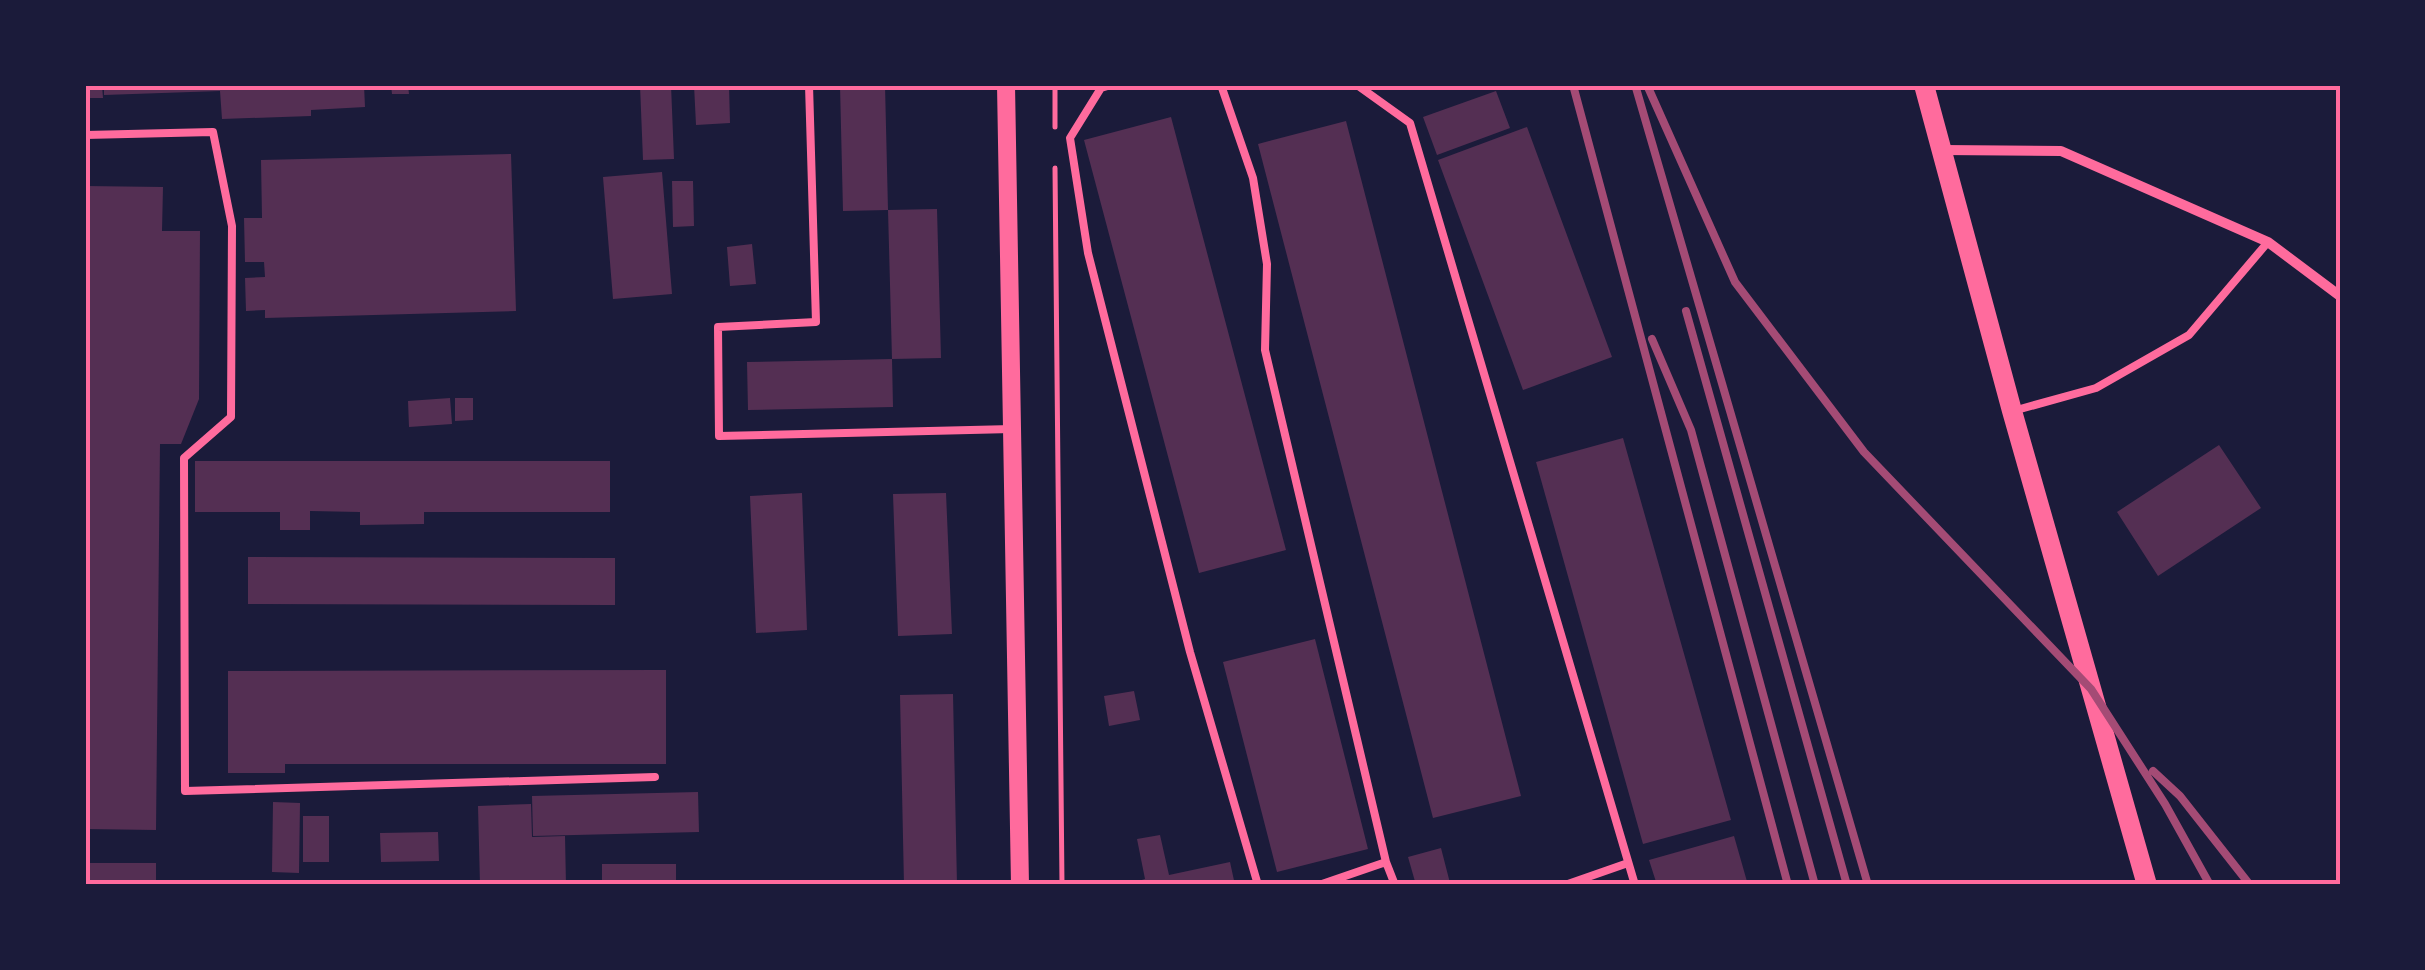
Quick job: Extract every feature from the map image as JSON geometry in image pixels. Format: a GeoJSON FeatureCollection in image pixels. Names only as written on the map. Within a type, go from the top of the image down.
{"type":"FeatureCollection","features":[{"type":"Feature","properties":{"kind":"main road"},"geometry":{"type":"LineString","coordinates":[[1924,85],[2147,885]]}},
{"type":"Feature","properties":{"kind":"street"},"geometry":{"type":"LineString","coordinates":[[1006,85],[1020,885]]}},
{"type":"Feature","properties":{"kind":"street"},"geometry":{"type":"LineString","coordinates":[[1943,150],[2061,151],[2268,242],[2340,296]]}},
{"type":"Feature","properties":{"kind":"lane"},"geometry":{"type":"LineString","coordinates":[[809,85],[816,322],[718,328],[718,436],[1012,429]]}},
{"type":"Feature","properties":{"kind":"lane"},"geometry":{"type":"LineString","coordinates":[[1112,85],[1101,88],[1070,138],[1088,252],[1190,652],[1258,885]]}},
{"type":"Feature","properties":{"kind":"lane"},"geometry":{"type":"LineString","coordinates":[[1221,85],[1252,178],[1267,264],[1265,350],[1386,862],[1396,885]]}},
{"type":"Feature","properties":{"kind":"lane"},"geometry":{"type":"LineString","coordinates":[[1357,85],[1410,122],[1635,885]]}},
{"type":"Feature","properties":{"kind":"lane"},"geometry":{"type":"LineString","coordinates":[[85,135],[213,132],[232,226],[231,418],[184,458],[185,791],[656,777]]}},
{"type":"Feature","properties":{"kind":"lane"},"geometry":{"type":"LineString","coordinates":[[2012,411],[2096,388],[2190,334],[2268,242]]}},
{"type":"Feature","properties":{"kind":"lane"},"geometry":{"type":"LineString","coordinates":[[1319,885],[1386,862]]}},
{"type":"Feature","properties":{"kind":"lane"},"geometry":{"type":"LineString","coordinates":[[1566,885],[1628,863]]}},
{"type":"Feature","properties":{"kind":"path"},"geometry":{"type":"LineString","coordinates":[[1054,85],[1055,144]]}},
{"type":"Feature","properties":{"kind":"path"},"geometry":{"type":"LineString","coordinates":[[1055,163],[1062,885]]}},
{"type":"Feature","properties":{"kind":"building"},"geometry":{"type":"Polygon","coordinates":[[[85,85],[102,85],[103,98],[85,98],[85,85]]]}},
{"type":"Feature","properties":{"kind":"building"},"geometry":{"type":"Polygon","coordinates":[[[104,85],[364,85],[365,107],[311,110],[311,116],[222,119],[220,91],[104,95],[104,85]]]}},
{"type":"Feature","properties":{"kind":"building"},"geometry":{"type":"Polygon","coordinates":[[[391,85],[408,85],[409,94],[392,94],[391,85]]]}},
{"type":"Feature","properties":{"kind":"building"},"geometry":{"type":"Polygon","coordinates":[[[640,85],[671,85],[674,159],[643,160],[640,85]]]}},
{"type":"Feature","properties":{"kind":"building"},"geometry":{"type":"Polygon","coordinates":[[[694,85],[729,85],[730,123],[696,125],[694,85]]]}},
{"type":"Feature","properties":{"kind":"building"},"geometry":{"type":"Polygon","coordinates":[[[840,85],[885,85],[888,210],[843,211],[840,85]]]}},
{"type":"Feature","properties":{"kind":"building"},"geometry":{"type":"Polygon","coordinates":[[[1496,91],[1510,128],[1437,155],[1423,117],[1496,91]]]}},
{"type":"Feature","properties":{"kind":"building"},"geometry":{"type":"Polygon","coordinates":[[[1171,117],[1286,550],[1199,573],[1084,140],[1171,117]]]}},
{"type":"Feature","properties":{"kind":"building"},"geometry":{"type":"Polygon","coordinates":[[[1346,121],[1521,796],[1433,818],[1258,144],[1346,121]]]}},
{"type":"Feature","properties":{"kind":"building"},"geometry":{"type":"Polygon","coordinates":[[[1527,127],[1612,357],[1523,390],[1438,160],[1527,127]]]}},
{"type":"Feature","properties":{"kind":"building"},"geometry":{"type":"Polygon","coordinates":[[[511,154],[516,311],[265,318],[265,310],[246,311],[245,278],[265,277],[264,262],[245,262],[244,218],[262,218],[261,160],[511,154]]]}},
{"type":"Feature","properties":{"kind":"building"},"geometry":{"type":"Polygon","coordinates":[[[662,172],[672,294],[613,299],[603,177],[662,172]]]}},
{"type":"Feature","properties":{"kind":"building"},"geometry":{"type":"Polygon","coordinates":[[[672,181],[693,181],[694,226],[673,227],[672,181]]]}},
{"type":"Feature","properties":{"kind":"building"},"geometry":{"type":"Polygon","coordinates":[[[85,186],[163,187],[162,231],[200,231],[199,399],[181,444],[160,444],[156,830],[85,829],[85,186]]]}},
{"type":"Feature","properties":{"kind":"building"},"geometry":{"type":"Polygon","coordinates":[[[937,209],[941,358],[892,359],[888,210],[937,209]]]}},
{"type":"Feature","properties":{"kind":"building"},"geometry":{"type":"Polygon","coordinates":[[[752,244],[756,284],[730,286],[727,247],[752,244]]]}},
{"type":"Feature","properties":{"kind":"building"},"geometry":{"type":"Polygon","coordinates":[[[892,359],[893,407],[748,410],[747,362],[892,359]]]}},
{"type":"Feature","properties":{"kind":"building"},"geometry":{"type":"Polygon","coordinates":[[[450,398],[452,424],[409,427],[408,401],[450,398]]]}},
{"type":"Feature","properties":{"kind":"building"},"geometry":{"type":"Polygon","coordinates":[[[455,398],[473,398],[473,420],[455,421],[455,398]]]}},
{"type":"Feature","properties":{"kind":"building"},"geometry":{"type":"Polygon","coordinates":[[[1623,438],[1731,820],[1643,844],[1536,462],[1623,438]]]}},
{"type":"Feature","properties":{"kind":"building"},"geometry":{"type":"Polygon","coordinates":[[[2219,445],[2261,508],[2158,576],[2117,512],[2219,445]]]}},
{"type":"Feature","properties":{"kind":"building"},"geometry":{"type":"Polygon","coordinates":[[[195,461],[610,461],[610,512],[424,512],[424,524],[360,525],[360,512],[310,511],[310,530],[280,530],[280,512],[195,512],[195,461]]]}},
{"type":"Feature","properties":{"kind":"building"},"geometry":{"type":"Polygon","coordinates":[[[802,493],[807,630],[756,633],[750,496],[802,493]]]}},
{"type":"Feature","properties":{"kind":"building"},"geometry":{"type":"Polygon","coordinates":[[[946,493],[952,634],[898,636],[893,494],[946,493]]]}},
{"type":"Feature","properties":{"kind":"building"},"geometry":{"type":"Polygon","coordinates":[[[248,557],[615,558],[615,605],[248,604],[248,557]]]}},
{"type":"Feature","properties":{"kind":"building"},"geometry":{"type":"Polygon","coordinates":[[[1315,639],[1368,849],[1277,872],[1223,662],[1315,639]]]}},
{"type":"Feature","properties":{"kind":"building"},"geometry":{"type":"Polygon","coordinates":[[[666,670],[666,764],[285,764],[285,773],[228,773],[228,671],[666,670]]]}},
{"type":"Feature","properties":{"kind":"building"},"geometry":{"type":"Polygon","coordinates":[[[1134,691],[1140,720],[1109,726],[1104,696],[1134,691]]]}},
{"type":"Feature","properties":{"kind":"building"},"geometry":{"type":"Polygon","coordinates":[[[953,694],[957,885],[904,885],[900,695],[953,694]]]}},
{"type":"Feature","properties":{"kind":"building"},"geometry":{"type":"Polygon","coordinates":[[[698,792],[699,832],[533,836],[532,796],[698,792]]]}},
{"type":"Feature","properties":{"kind":"building"},"geometry":{"type":"Polygon","coordinates":[[[273,802],[300,803],[299,873],[272,872],[273,802]]]}},
{"type":"Feature","properties":{"kind":"building"},"geometry":{"type":"Polygon","coordinates":[[[531,804],[532,837],[565,836],[566,885],[480,885],[478,806],[531,804]]]}},
{"type":"Feature","properties":{"kind":"building"},"geometry":{"type":"Polygon","coordinates":[[[303,816],[329,816],[329,862],[303,862],[303,816]]]}},
{"type":"Feature","properties":{"kind":"building"},"geometry":{"type":"Polygon","coordinates":[[[438,832],[439,861],[381,862],[380,833],[438,832]]]}},
{"type":"Feature","properties":{"kind":"building"},"geometry":{"type":"Polygon","coordinates":[[[1160,835],[1169,875],[1230,862],[1235,885],[1125,885],[1145,879],[1137,839],[1160,835]]]}},
{"type":"Feature","properties":{"kind":"building"},"geometry":{"type":"Polygon","coordinates":[[[1734,836],[1748,885],[1657,885],[1649,860],[1734,836]]]}},
{"type":"Feature","properties":{"kind":"building"},"geometry":{"type":"Polygon","coordinates":[[[1441,848],[1450,883],[1416,885],[1408,857],[1441,848]]]}},
{"type":"Feature","properties":{"kind":"building"},"geometry":{"type":"Polygon","coordinates":[[[85,863],[156,863],[156,885],[85,885],[85,863]]]}},
{"type":"Feature","properties":{"kind":"building"},"geometry":{"type":"Polygon","coordinates":[[[602,864],[676,864],[676,885],[602,885],[602,864]]]}},
{"type":"Feature","properties":{"kind":"railway"},"geometry":{"type":"LineString","coordinates":[[1573,85],[1788,885]]}},
{"type":"Feature","properties":{"kind":"railway"},"geometry":{"type":"LineString","coordinates":[[1647,85],[1735,282],[1864,452],[2091,689],[2165,804],[2210,885]]}},
{"type":"Feature","properties":{"kind":"railway"},"geometry":{"type":"LineString","coordinates":[[1636,88],[1868,885]]}},
{"type":"Feature","properties":{"kind":"railway"},"geometry":{"type":"LineString","coordinates":[[1686,311],[1847,885]]}},
{"type":"Feature","properties":{"kind":"railway"},"geometry":{"type":"LineString","coordinates":[[1652,339],[1691,430],[1815,885]]}},
{"type":"Feature","properties":{"kind":"railway"},"geometry":{"type":"LineString","coordinates":[[2153,771],[2180,796],[2250,885]]}}]}
